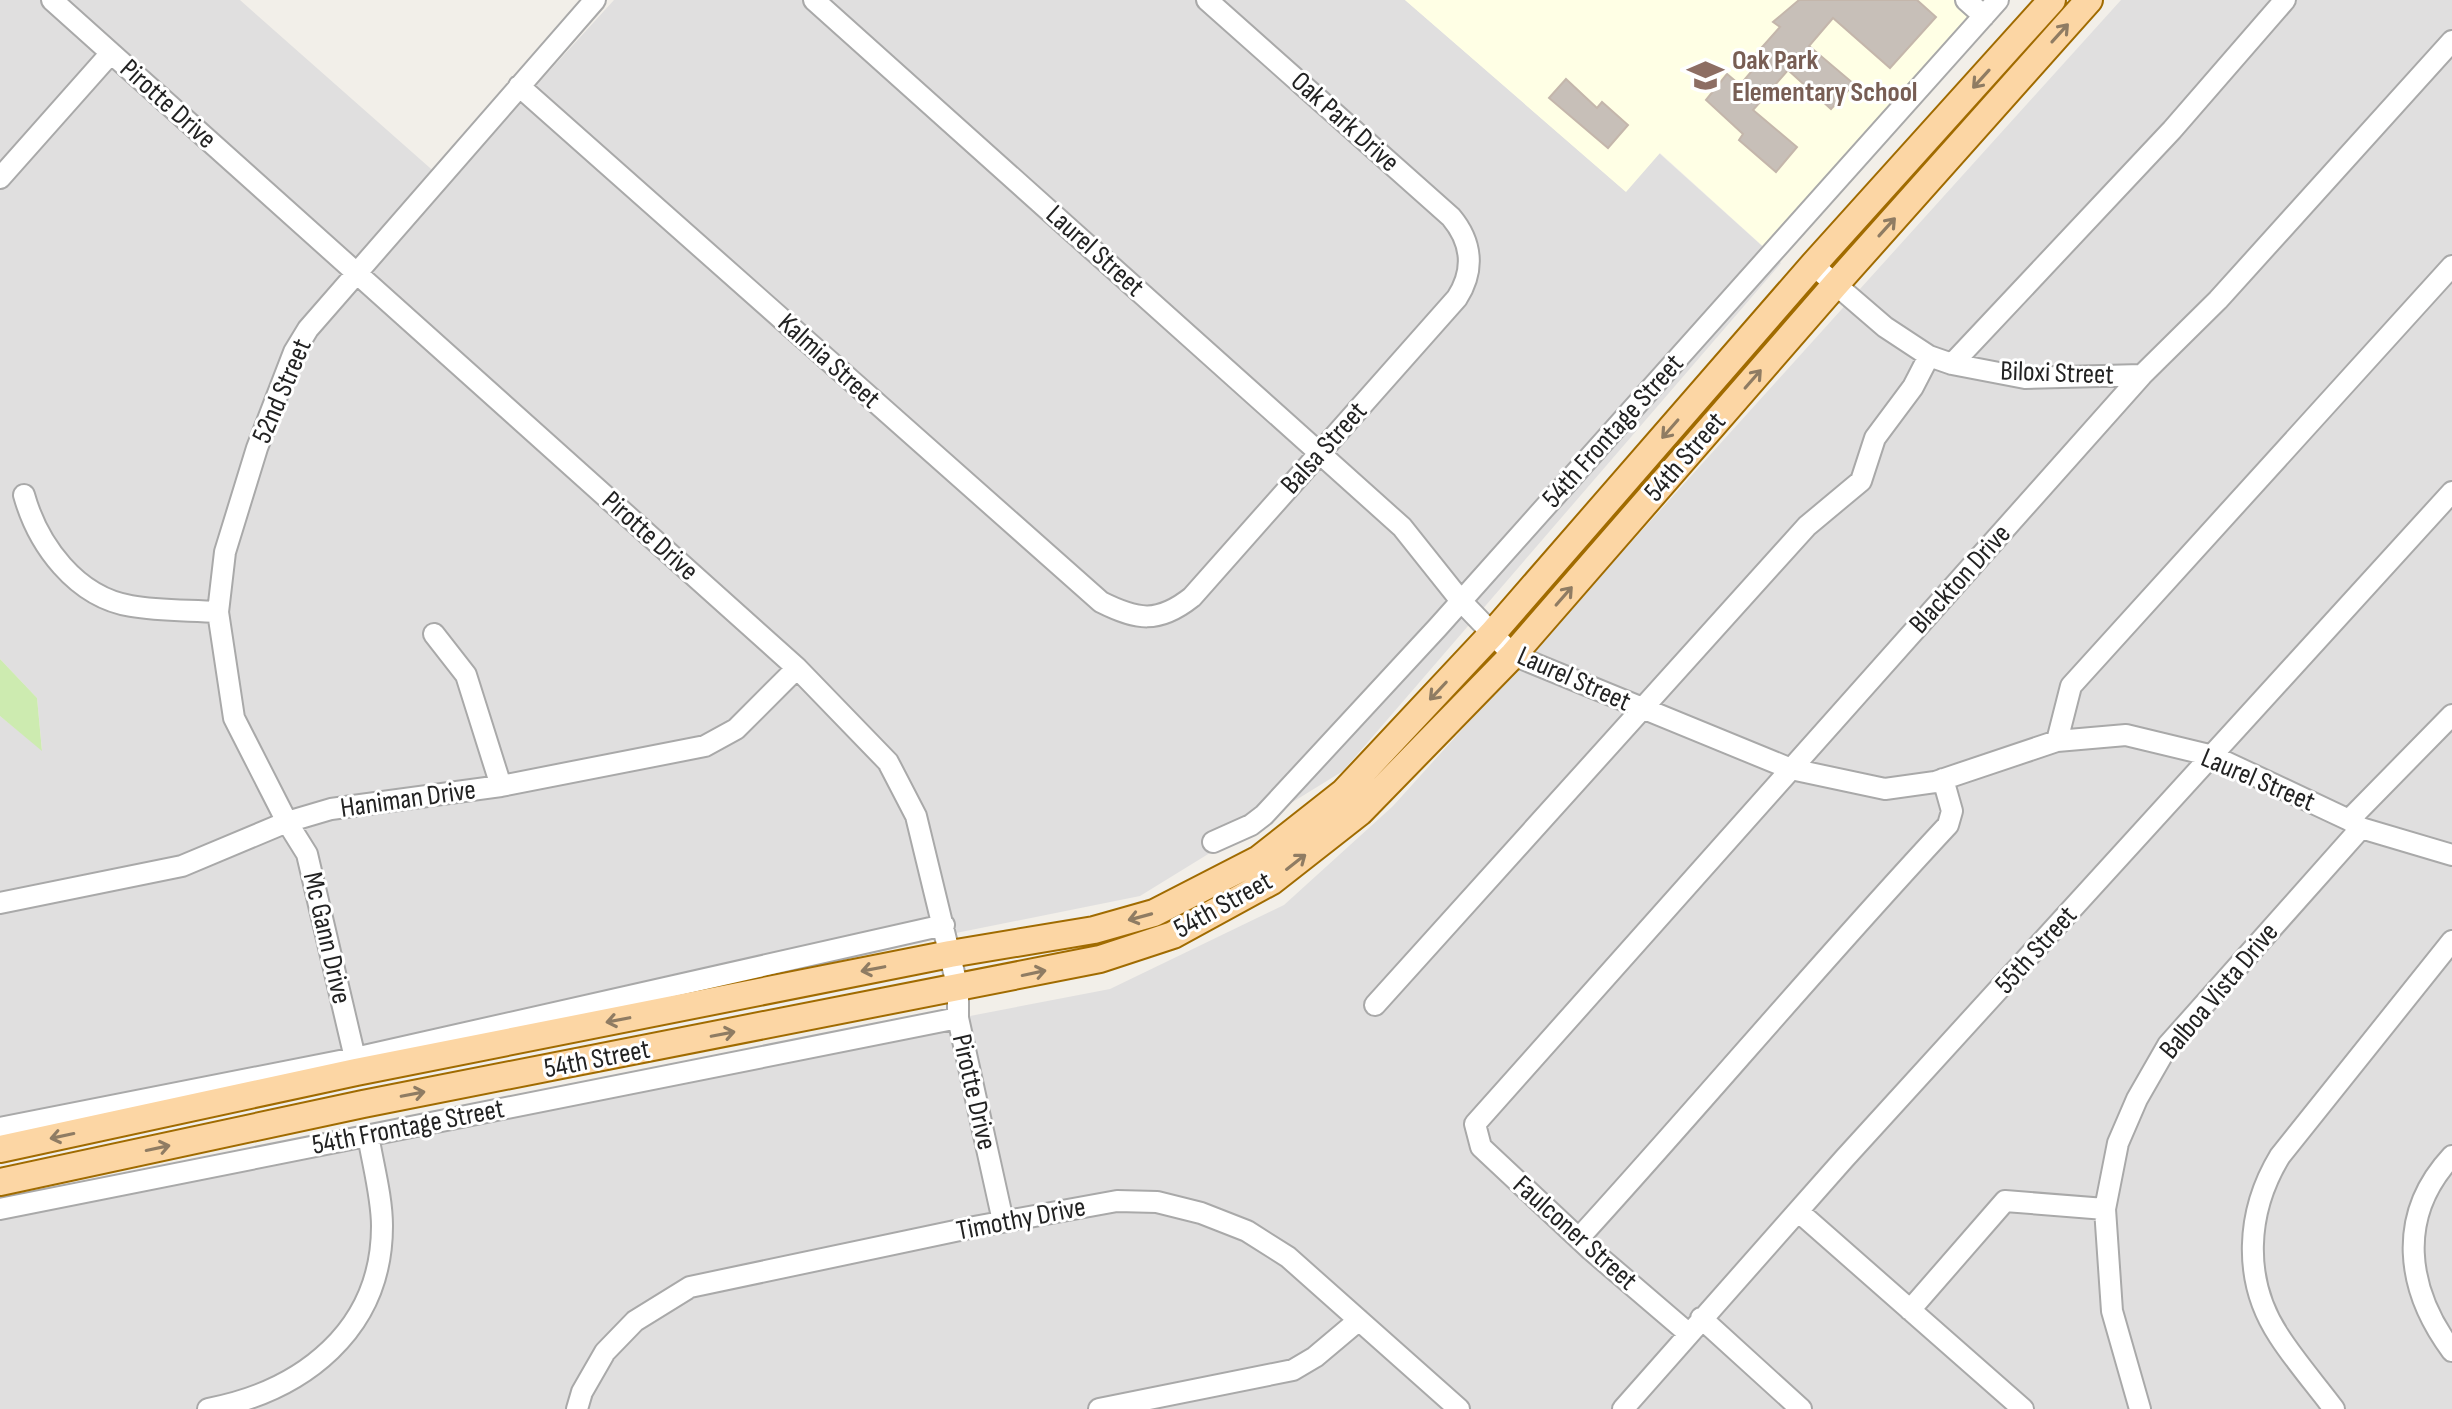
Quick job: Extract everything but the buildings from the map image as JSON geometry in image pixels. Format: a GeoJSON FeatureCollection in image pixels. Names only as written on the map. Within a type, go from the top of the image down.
{"type":"FeatureCollection","features":[{"type":"Feature","properties":{"kind":"main road","name":"54th Street"},"geometry":{"type":"LineString","coordinates":[[0,1149],[356,1072],[950,954],[1094,930],[1154,913],[1259,859],[1344,792],[1492,634],[1813,265],[2052,0]]}},
{"type":"Feature","properties":{"kind":"main road","name":"54th Street"},"geometry":{"type":"LineString","coordinates":[[0,1182],[363,1104],[1100,959],[1173,935],[1272,881],[1360,812],[1513,655],[1835,285],[2089,0]]}},
{"type":"Feature","properties":{"kind":"street","name":"Pirotte Drive"},"geometry":{"type":"LineString","coordinates":[[52,0],[797,668],[888,762],[916,816],[944,925],[958,989],[958,1018],[1003,1221]]}},
{"type":"Feature","properties":{"kind":"street","name":"52nd Street"},"geometry":{"type":"LineString","coordinates":[[287,822],[234,718],[218,612],[225,552],[257,448],[294,352],[308,329],[595,0]]}},
{"type":"Feature","properties":{"kind":"street","name":"Laurel Street"},"geometry":{"type":"LineString","coordinates":[[814,0],[1321,451],[1402,527],[1461,601],[1513,655],[1791,769],[1885,789],[1943,779],[2057,741],[2126,735],[2213,756],[2355,824],[2452,855]]}},
{"type":"Feature","properties":{"kind":"street","name":"Oak Park Drive"},"geometry":{"type":"LineString","coordinates":[[1207,0],[1451,217],[1466,240],[1469,254]]}},
{"type":"Feature","properties":{"kind":"street"},"geometry":{"type":"LineString","coordinates":[[1966,0],[1991,8]]}},
{"type":"Feature","properties":{"kind":"street"},"geometry":{"type":"LineString","coordinates":[[1952,364],[2172,130],[2285,0]]}},
{"type":"Feature","properties":{"kind":"street","name":"54th Frontage Street"},"geometry":{"type":"LineString","coordinates":[[1213,842],[1251,825],[1264,815],[1461,601],[1991,8]]}},
{"type":"Feature","properties":{"kind":"street","name":"Blackton Drive"},"geometry":{"type":"LineString","coordinates":[[1475,1124],[2142,375],[2227,290],[2452,41]]}},
{"type":"Feature","properties":{"kind":"street"},"geometry":{"type":"LineString","coordinates":[[0,178],[111,53]]}},
{"type":"Feature","properties":{"kind":"street","name":"Kalmia Street"},"geometry":{"type":"LineString","coordinates":[[519,86],[1101,602],[1127,615],[1149,618]]}},
{"type":"Feature","properties":{"kind":"street","name":"Balsa Street"},"geometry":{"type":"LineString","coordinates":[[1149,618],[1173,610],[1192,597],[1457,298],[1467,277],[1469,254]]}},
{"type":"Feature","properties":{"kind":"street","name":"Biloxi Street"},"geometry":{"type":"LineString","coordinates":[[1813,265],[1885,327],[1929,356],[1952,364],[2025,378],[2142,375]]}},
{"type":"Feature","properties":{"kind":"street"},"geometry":{"type":"LineString","coordinates":[[2057,741],[2071,686],[2452,266]]}},
{"type":"Feature","properties":{"kind":"street"},"geometry":{"type":"LineString","coordinates":[[1375,1005],[1807,526],[1861,481],[1875,438],[1913,387],[1929,356]]}},
{"type":"Feature","properties":{"kind":"street","name":"55th Street"},"geometry":{"type":"LineString","coordinates":[[1623,1409],[1844,1159],[2452,492]]}},
{"type":"Feature","properties":{"kind":"street"},"geometry":{"type":"LineString","coordinates":[[24,495],[35,525],[51,553],[71,574],[94,591],[129,606],[218,612]]}},
{"type":"Feature","properties":{"kind":"street"},"geometry":{"type":"LineString","coordinates":[[434,634],[466,675],[501,786]]}},
{"type":"Feature","properties":{"kind":"street","name":"Haniman Drive"},"geometry":{"type":"LineString","coordinates":[[0,903],[182,866],[287,822],[331,809],[501,786],[705,746],[736,729],[797,668]]}},
{"type":"Feature","properties":{"kind":"street","name":"Balboa Vista Drive"},"geometry":{"type":"LineString","coordinates":[[2140,1409],[2112,1311],[2105,1209],[2118,1143],[2137,1099],[2168,1045],[2355,824],[2452,715]]}},
{"type":"Feature","properties":{"kind":"street"},"geometry":{"type":"LineString","coordinates":[[1579,1238],[1948,825],[1952,811],[1943,779]]}},
{"type":"Feature","properties":{"kind":"street","name":"Mc Gann Drive"},"geometry":{"type":"LineString","coordinates":[[287,822],[307,854],[355,1058]]}},
{"type":"Feature","properties":{"kind":"street"},"geometry":{"type":"LineString","coordinates":[[0,1128],[355,1058],[944,925]]}},
{"type":"Feature","properties":{"kind":"street"},"geometry":{"type":"LineString","coordinates":[[2334,1409],[2279,1336],[2261,1300],[2252,1243],[2257,1206],[2280,1156],[2452,941]]}},
{"type":"Feature","properties":{"kind":"street","name":"54th Frontage Street"},"geometry":{"type":"LineString","coordinates":[[0,1209],[958,1018]]}},
{"type":"Feature","properties":{"kind":"street","name":"Faulconer Street"},"geometry":{"type":"LineString","coordinates":[[1475,1124],[1481,1147],[1579,1238],[1801,1409]]}},
{"type":"Feature","properties":{"kind":"street"},"geometry":{"type":"LineString","coordinates":[[208,1409],[274,1390],[306,1372],[324,1358],[353,1324],[372,1285],[381,1244],[382,1223],[368,1135]]}},
{"type":"Feature","properties":{"kind":"street"},"geometry":{"type":"LineString","coordinates":[[2452,1156],[2432,1181],[2424,1198],[2414,1251],[2415,1271],[2425,1309],[2452,1351]]}},
{"type":"Feature","properties":{"kind":"street","name":"Timothy Drive"},"geometry":{"type":"LineString","coordinates":[[577,1409],[582,1392],[605,1352],[635,1321],[690,1287],[1003,1221],[1117,1201],[1157,1202],[1201,1213],[1247,1231],[1281,1252],[1459,1409]]}},
{"type":"Feature","properties":{"kind":"street"},"geometry":{"type":"LineString","coordinates":[[1910,1310],[2005,1201],[2105,1209]]}},
{"type":"Feature","properties":{"kind":"street"},"geometry":{"type":"LineString","coordinates":[[1799,1212],[2023,1409]]}},
{"type":"Feature","properties":{"kind":"street"},"geometry":{"type":"LineString","coordinates":[[1099,1409],[1293,1370],[1315,1357],[1359,1320]]}},
{"type":"Feature","properties":{"kind":"shaded area"},"geometry":{"type":"Polygon","coordinates":[[[0,0],[240,0],[447,183],[614,0],[1405,0],[1625,191],[1659,153],[1781,263],[1343,771],[1140,896],[0,1125],[0,716],[42,750],[37,698],[0,659],[0,0]]]}},
{"type":"Feature","properties":{"kind":"shaded area","name":"Oak Park Elementary School"},"geometry":{"type":"Polygon","coordinates":[[[1405,0],[1988,0],[1766,249],[1660,153],[1626,192],[1405,0]]]}},
{"type":"Feature","properties":{"kind":"shaded area"},"geometry":{"type":"Polygon","coordinates":[[[2121,0],[2452,0],[2452,1409],[0,1409],[0,1203],[1110,989],[1284,905],[1393,806],[2121,0]]]}},
{"type":"Feature","properties":{"kind":"green space"},"geometry":{"type":"Polygon","coordinates":[[[0,659],[37,698],[42,751],[0,716],[0,659]]]}},
{"type":"Feature","properties":{"kind":"place","name":"Oak Park Elementary School"},"geometry":{"type":"Point","coordinates":[1706,76]}}]}
